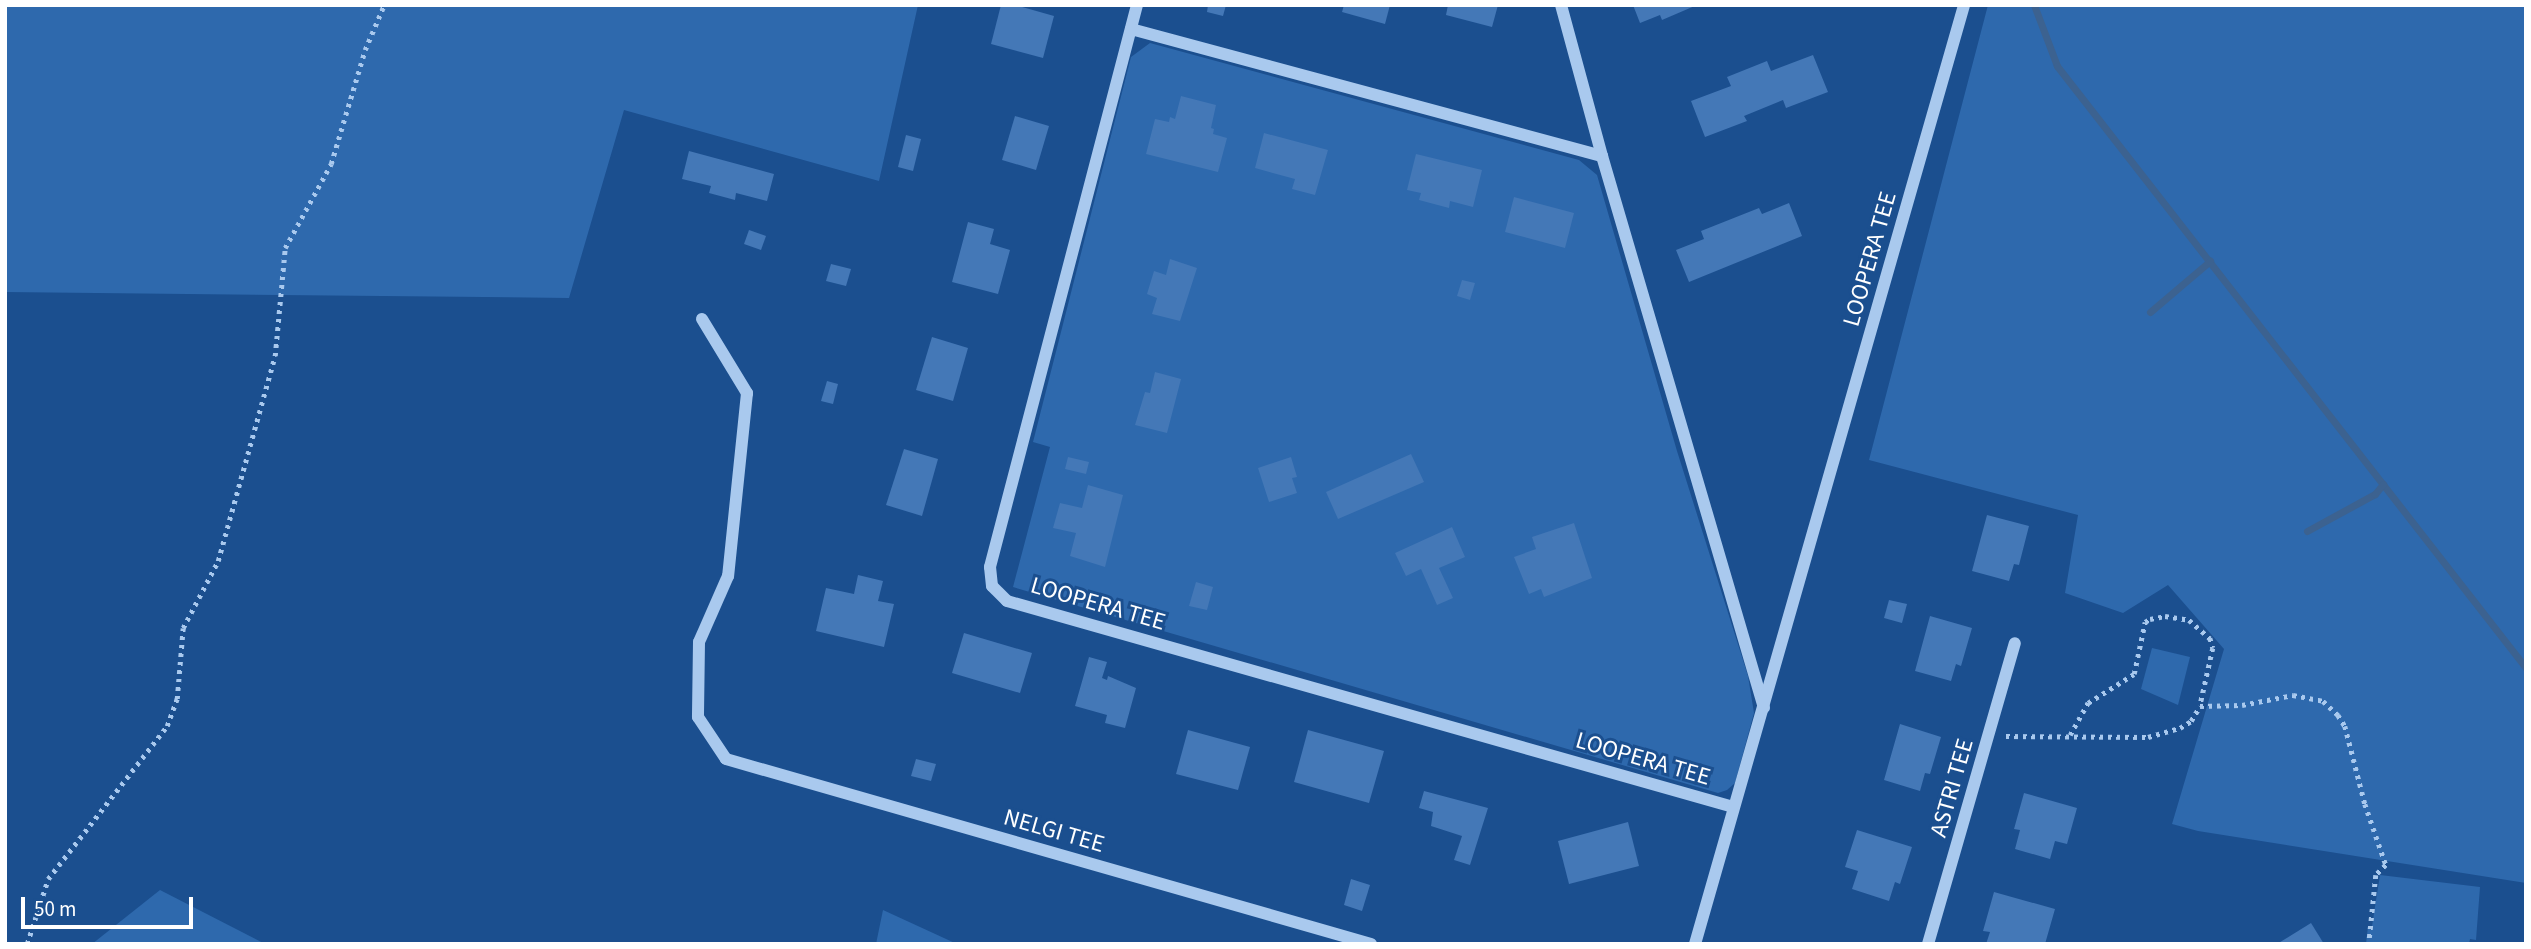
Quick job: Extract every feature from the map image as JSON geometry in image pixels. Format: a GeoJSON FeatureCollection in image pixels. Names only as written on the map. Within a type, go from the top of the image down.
{"type":"FeatureCollection","features":[{"type":"Feature","properties":{"kind":"street","name":"LOOPERA TEE"},"geometry":{"type":"LineString","coordinates":[[1137,5],[990,567],[992,586],[1007,601],[1733,807]]}},
{"type":"Feature","properties":{"kind":"street"},"geometry":{"type":"LineString","coordinates":[[1561,5],[1602,156],[1765,708]]}},
{"type":"Feature","properties":{"kind":"street","name":"LOOPERA TEE"},"geometry":{"type":"LineString","coordinates":[[1695,944],[1733,807],[1765,708],[1964,5]]}},
{"type":"Feature","properties":{"kind":"street"},"geometry":{"type":"LineString","coordinates":[[1131,29],[1602,156]]}},
{"type":"Feature","properties":{"kind":"street","name":"NELGI TEE"},"geometry":{"type":"LineString","coordinates":[[702,319],[747,393],[728,576],[699,642],[698,717],[726,759],[1371,944]]}},
{"type":"Feature","properties":{"kind":"street","name":"ASTRI TEE"},"geometry":{"type":"LineString","coordinates":[[1928,944],[2015,643]]}},
{"type":"Feature","properties":{"kind":"path"},"geometry":{"type":"LineString","coordinates":[[27,944],[48,879],[167,726],[177,699],[183,628],[218,561],[275,356],[285,248],[331,164],[365,50],[384,5]]}},
{"type":"Feature","properties":{"kind":"path"},"geometry":{"type":"LineString","coordinates":[[1988,736],[2148,737],[2170,733],[2191,721],[2200,706],[2213,648],[2210,638],[2199,625],[2189,620],[2165,617],[2145,622],[2134,674],[2088,703],[2070,735]]}},
{"type":"Feature","properties":{"kind":"path"},"geometry":{"type":"LineString","coordinates":[[2200,706],[2242,705],[2293,695],[2308,695],[2323,701],[2339,715],[2349,738],[2365,804],[2386,865],[2376,875],[2369,944]]}},
{"type":"Feature","properties":{"kind":"shaded area"},"geometry":{"type":"Polygon","coordinates":[[[5,5],[918,5],[879,181],[624,110],[569,298],[5,292],[5,5]]]}},
{"type":"Feature","properties":{"kind":"shaded area"},"geometry":{"type":"Polygon","coordinates":[[[1988,5],[2526,5],[2526,883],[2198,831],[2172,824],[2224,649],[2168,585],[2123,613],[2065,593],[2078,515],[1869,460],[1988,5]]]}},
{"type":"Feature","properties":{"kind":"shaded area"},"geometry":{"type":"Polygon","coordinates":[[[1150,43],[1579,160],[1597,175],[1677,451],[1748,676],[1754,713],[1735,783],[1727,790],[1718,793],[1013,587],[1050,447],[1033,442],[1131,57],[1150,43]]]}},
{"type":"Feature","properties":{"kind":"shaded area"},"geometry":{"type":"Polygon","coordinates":[[[2152,648],[2190,657],[2178,705],[2141,689],[2152,648]]]}},
{"type":"Feature","properties":{"kind":"shaded area"},"geometry":{"type":"Polygon","coordinates":[[[2380,875],[2480,887],[2476,940],[2470,939],[2469,944],[2366,944],[2368,926],[2372,926],[2380,875]]]}},
{"type":"Feature","properties":{"kind":"shaded area"},"geometry":{"type":"Polygon","coordinates":[[[160,890],[265,944],[92,944],[160,890]]]}},
{"type":"Feature","properties":{"kind":"shaded area"},"geometry":{"type":"Polygon","coordinates":[[[883,910],[957,944],[876,944],[883,910]]]}},
{"type":"Feature","properties":{"kind":"building"},"geometry":{"type":"Polygon","coordinates":[[[1001,5],[1015,5],[1054,16],[1043,58],[991,44],[1001,5]]]}},
{"type":"Feature","properties":{"kind":"building"},"geometry":{"type":"Polygon","coordinates":[[[1208,5],[1226,5],[1223,16],[1207,12],[1208,5]]]}},
{"type":"Feature","properties":{"kind":"building"},"geometry":{"type":"Polygon","coordinates":[[[1344,5],[1390,5],[1385,24],[1342,12],[1344,5]]]}},
{"type":"Feature","properties":{"kind":"building"},"geometry":{"type":"Polygon","coordinates":[[[1448,5],[1498,5],[1492,27],[1446,15],[1448,5]]]}},
{"type":"Feature","properties":{"kind":"building"},"geometry":{"type":"Polygon","coordinates":[[[1633,5],[1697,5],[1662,20],[1660,15],[1640,23],[1633,5]]]}},
{"type":"Feature","properties":{"kind":"building"},"geometry":{"type":"Polygon","coordinates":[[[1813,55],[1828,92],[1786,108],[1783,100],[1744,116],[1747,121],[1705,137],[1691,101],[1731,86],[1727,77],[1767,61],[1771,71],[1813,55]]]}},
{"type":"Feature","properties":{"kind":"building"},"geometry":{"type":"Polygon","coordinates":[[[1181,96],[1216,105],[1211,128],[1214,129],[1213,134],[1227,138],[1218,172],[1146,154],[1155,119],[1169,122],[1170,117],[1175,119],[1181,96]]]}},
{"type":"Feature","properties":{"kind":"building"},"geometry":{"type":"Polygon","coordinates":[[[1015,116],[1049,126],[1036,170],[1002,160],[1015,116]]]}},
{"type":"Feature","properties":{"kind":"building"},"geometry":{"type":"Polygon","coordinates":[[[1264,133],[1328,150],[1315,195],[1292,189],[1295,179],[1255,168],[1264,133]]]}},
{"type":"Feature","properties":{"kind":"building"},"geometry":{"type":"Polygon","coordinates":[[[906,135],[921,139],[913,171],[898,167],[906,135]]]}},
{"type":"Feature","properties":{"kind":"building"},"geometry":{"type":"Polygon","coordinates":[[[689,151],[774,174],[767,201],[736,193],[735,200],[709,193],[711,186],[682,179],[689,151]]]}},
{"type":"Feature","properties":{"kind":"building"},"geometry":{"type":"Polygon","coordinates":[[[1416,154],[1482,170],[1473,207],[1450,201],[1449,208],[1419,200],[1421,193],[1407,190],[1416,154]]]}},
{"type":"Feature","properties":{"kind":"building"},"geometry":{"type":"Polygon","coordinates":[[[1514,197],[1574,213],[1565,248],[1505,232],[1514,197]]]}},
{"type":"Feature","properties":{"kind":"building"},"geometry":{"type":"Polygon","coordinates":[[[1789,203],[1802,236],[1689,282],[1676,250],[1704,239],[1701,231],[1759,208],[1762,214],[1789,203]]]}},
{"type":"Feature","properties":{"kind":"building"},"geometry":{"type":"Polygon","coordinates":[[[968,222],[994,229],[990,244],[1010,250],[998,294],[952,282],[968,222]]]}},
{"type":"Feature","properties":{"kind":"building"},"geometry":{"type":"Polygon","coordinates":[[[749,230],[766,236],[761,250],[744,244],[749,230]]]}},
{"type":"Feature","properties":{"kind":"building"},"geometry":{"type":"Polygon","coordinates":[[[1170,259],[1197,268],[1180,321],[1152,314],[1157,298],[1147,294],[1154,271],[1166,275],[1170,259]]]}},
{"type":"Feature","properties":{"kind":"building"},"geometry":{"type":"Polygon","coordinates":[[[831,264],[851,269],[846,286],[826,281],[831,264]]]}},
{"type":"Feature","properties":{"kind":"building"},"geometry":{"type":"Polygon","coordinates":[[[1462,280],[1475,283],[1470,300],[1457,296],[1462,280]]]}},
{"type":"Feature","properties":{"kind":"building"},"geometry":{"type":"Polygon","coordinates":[[[932,337],[968,348],[953,401],[916,390],[932,337]]]}},
{"type":"Feature","properties":{"kind":"building"},"geometry":{"type":"Polygon","coordinates":[[[1155,372],[1181,379],[1167,433],[1135,425],[1145,392],[1150,393],[1155,372]]]}},
{"type":"Feature","properties":{"kind":"building"},"geometry":{"type":"Polygon","coordinates":[[[827,381],[838,384],[833,404],[821,401],[827,381]]]}},
{"type":"Feature","properties":{"kind":"building"},"geometry":{"type":"Polygon","coordinates":[[[904,449],[938,459],[922,516],[886,505],[904,449]]]}},
{"type":"Feature","properties":{"kind":"building"},"geometry":{"type":"Polygon","coordinates":[[[1411,454],[1424,482],[1338,519],[1326,492],[1411,454]]]}},
{"type":"Feature","properties":{"kind":"building"},"geometry":{"type":"Polygon","coordinates":[[[1068,457],[1089,462],[1086,474],[1065,469],[1068,457]]]}},
{"type":"Feature","properties":{"kind":"building"},"geometry":{"type":"Polygon","coordinates":[[[1291,457],[1297,477],[1292,478],[1297,493],[1269,502],[1258,468],[1291,457]]]}},
{"type":"Feature","properties":{"kind":"building"},"geometry":{"type":"Polygon","coordinates":[[[1088,485],[1123,495],[1105,567],[1070,556],[1076,533],[1053,528],[1060,503],[1082,508],[1088,485]]]}},
{"type":"Feature","properties":{"kind":"building"},"geometry":{"type":"Polygon","coordinates":[[[1987,515],[2029,526],[2019,565],[2014,564],[2009,581],[1972,571],[1987,515]]]}},
{"type":"Feature","properties":{"kind":"building"},"geometry":{"type":"Polygon","coordinates":[[[1574,523],[1592,578],[1544,597],[1541,589],[1529,594],[1514,557],[1536,549],[1532,537],[1574,523]]]}},
{"type":"Feature","properties":{"kind":"building"},"geometry":{"type":"Polygon","coordinates":[[[1452,527],[1465,557],[1439,568],[1453,598],[1437,605],[1421,569],[1406,576],[1395,553],[1452,527]]]}},
{"type":"Feature","properties":{"kind":"building"},"geometry":{"type":"Polygon","coordinates":[[[858,575],[883,581],[878,601],[894,604],[884,647],[816,631],[826,588],[854,594],[858,575]]]}},
{"type":"Feature","properties":{"kind":"building"},"geometry":{"type":"Polygon","coordinates":[[[1196,582],[1213,587],[1207,610],[1189,606],[1196,582]]]}},
{"type":"Feature","properties":{"kind":"building"},"geometry":{"type":"Polygon","coordinates":[[[1889,600],[1907,604],[1902,623],[1884,618],[1889,600]]]}},
{"type":"Feature","properties":{"kind":"building"},"geometry":{"type":"Polygon","coordinates":[[[1930,616],[1972,628],[1961,666],[1956,664],[1951,681],[1915,671],[1930,616]]]}},
{"type":"Feature","properties":{"kind":"building"},"geometry":{"type":"Polygon","coordinates":[[[964,633],[1032,653],[1020,693],[952,673],[964,633]]]}},
{"type":"Feature","properties":{"kind":"building"},"geometry":{"type":"Polygon","coordinates":[[[1089,657],[1107,662],[1102,678],[1107,680],[1108,676],[1136,688],[1125,728],[1105,723],[1107,715],[1075,706],[1089,657]]]}},
{"type":"Feature","properties":{"kind":"building"},"geometry":{"type":"Polygon","coordinates":[[[1900,724],[1941,737],[1930,774],[1925,773],[1920,791],[1884,780],[1900,724]]]}},
{"type":"Feature","properties":{"kind":"building"},"geometry":{"type":"Polygon","coordinates":[[[1188,730],[1250,747],[1238,790],[1176,774],[1188,730]]]}},
{"type":"Feature","properties":{"kind":"building"},"geometry":{"type":"Polygon","coordinates":[[[1308,730],[1384,751],[1369,803],[1294,782],[1308,730]]]}},
{"type":"Feature","properties":{"kind":"building"},"geometry":{"type":"Polygon","coordinates":[[[916,759],[936,764],[931,781],[911,776],[916,759]]]}},
{"type":"Feature","properties":{"kind":"building"},"geometry":{"type":"Polygon","coordinates":[[[1424,791],[1488,808],[1470,865],[1454,860],[1462,836],[1431,826],[1433,812],[1419,808],[1424,791]]]}},
{"type":"Feature","properties":{"kind":"building"},"geometry":{"type":"Polygon","coordinates":[[[2024,793],[2077,808],[2067,844],[2055,841],[2050,859],[2015,849],[2020,830],[2014,829],[2024,793]]]}},
{"type":"Feature","properties":{"kind":"building"},"geometry":{"type":"Polygon","coordinates":[[[1628,822],[1639,866],[1569,884],[1558,841],[1628,822]]]}},
{"type":"Feature","properties":{"kind":"building"},"geometry":{"type":"Polygon","coordinates":[[[1857,830],[1912,847],[1900,884],[1895,882],[1889,901],[1852,889],[1858,871],[1845,867],[1857,830]]]}},
{"type":"Feature","properties":{"kind":"building"},"geometry":{"type":"Polygon","coordinates":[[[1351,879],[1370,885],[1362,911],[1344,905],[1351,879]]]}},
{"type":"Feature","properties":{"kind":"building"},"geometry":{"type":"Polygon","coordinates":[[[1994,892],[2055,909],[2045,944],[1986,944],[1990,932],[1983,931],[1994,892]]]}},
{"type":"Feature","properties":{"kind":"building"},"geometry":{"type":"Polygon","coordinates":[[[2311,923],[2324,944],[2277,944],[2311,923]]]}},
{"type":"Feature","properties":{"kind":"waterway"},"geometry":{"type":"LineString","coordinates":[[2034,5],[2057,66],[2526,668]]}},
{"type":"Feature","properties":{"kind":"waterway"},"geometry":{"type":"LineString","coordinates":[[2150,312],[2210,261]]}},
{"type":"Feature","properties":{"kind":"waterway"},"geometry":{"type":"LineString","coordinates":[[2307,531],[2375,494],[2383,484]]}}]}
